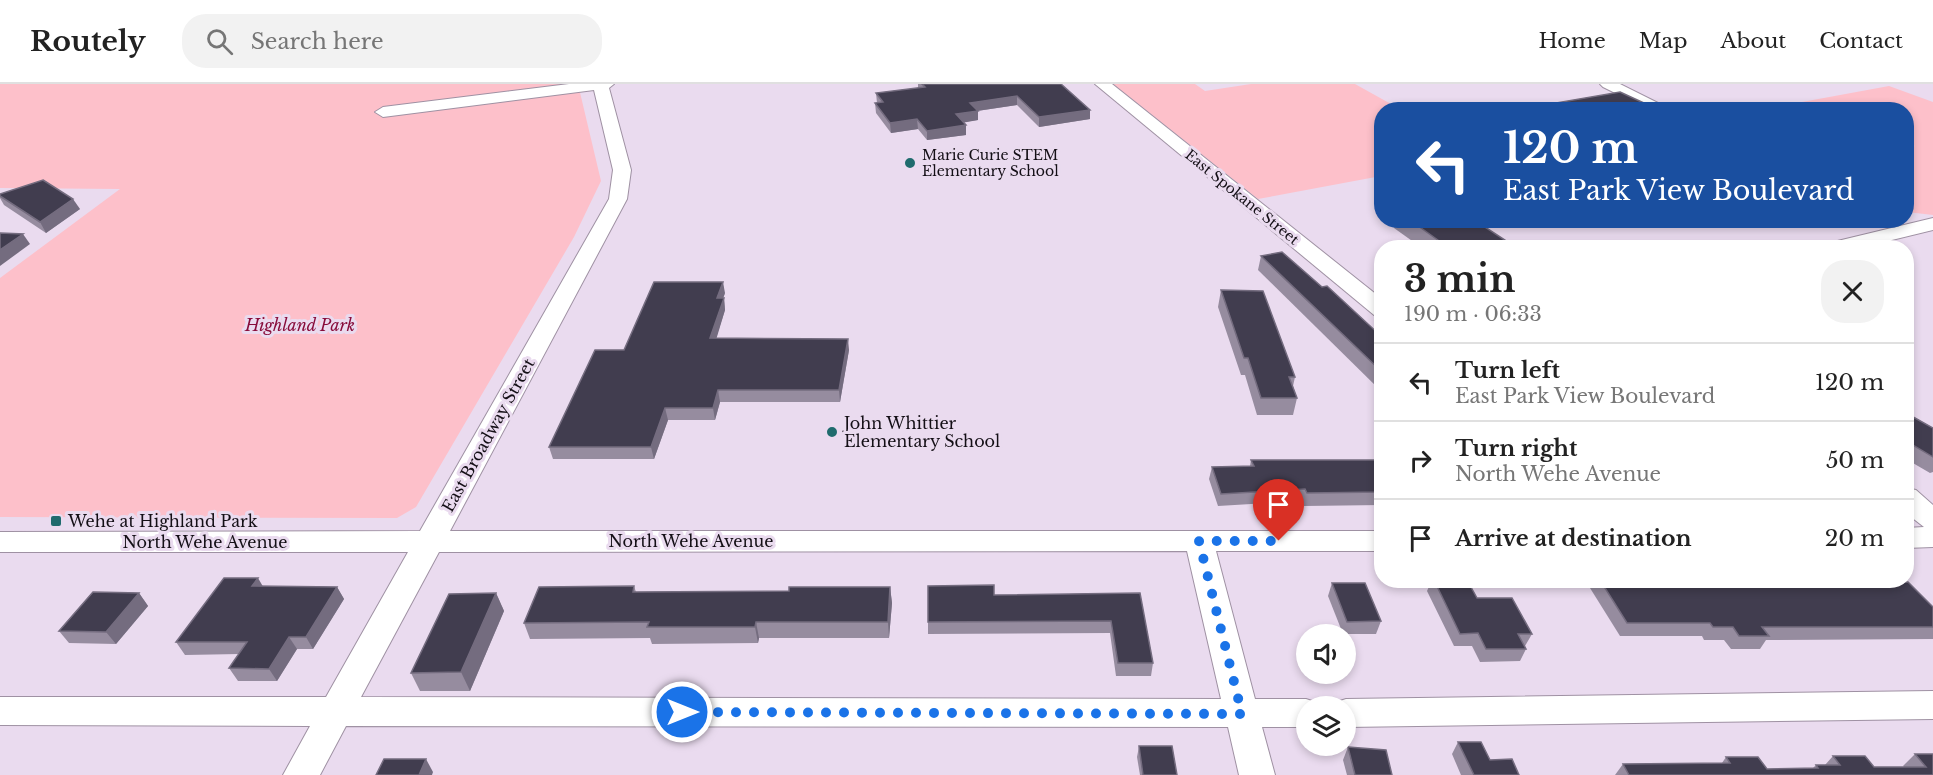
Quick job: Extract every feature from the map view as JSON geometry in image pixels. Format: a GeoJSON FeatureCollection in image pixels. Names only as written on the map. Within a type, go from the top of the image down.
{"type":"FeatureCollection","features":[{"type":"Feature","properties":{"kind":"street","name":"East Broadway Street"},"geometry":{"type":"LineString","coordinates":[[301,775],[618,199],[622,170],[600,84]]}},
{"type":"Feature","properties":{"kind":"street"},"geometry":{"type":"LineString","coordinates":[[383,112],[606,84]]}},
{"type":"Feature","properties":{"kind":"street","name":"East Spokane Street"},"geometry":{"type":"LineString","coordinates":[[1103,84],[1374,304]]}},
{"type":"Feature","properties":{"kind":"street"},"geometry":{"type":"LineString","coordinates":[[1608,84],[1647,102]]}},
{"type":"Feature","properties":{"kind":"street"},"geometry":{"type":"LineString","coordinates":[[1864,240],[1912,228]]}},
{"type":"Feature","properties":{"kind":"street"},"geometry":{"type":"LineString","coordinates":[[1914,504],[1933,520]]}},
{"type":"Feature","properties":{"kind":"street"},"geometry":{"type":"LineString","coordinates":[[1914,538],[1933,537]]}},
{"type":"Feature","properties":{"kind":"street"},"geometry":{"type":"LineString","coordinates":[[1199,541],[1257,775]]}},
{"type":"Feature","properties":{"kind":"street","name":"North Wehe Avenue"},"geometry":{"type":"LineString","coordinates":[[0,542],[1374,541]]}},
{"type":"Feature","properties":{"kind":"street"},"geometry":{"type":"LineString","coordinates":[[1356,713],[1933,705]]}},
{"type":"Feature","properties":{"kind":"street"},"geometry":{"type":"LineString","coordinates":[[0,711],[1296,713]]}},
{"type":"Feature","properties":{"kind":"green space","name":"Highland Park"},"geometry":{"type":"Polygon","coordinates":[[[0,84],[578,84],[601,181],[574,237],[416,507],[397,518],[0,517],[0,278],[120,189],[0,188],[0,84]]]}},
{"type":"Feature","properties":{"kind":"green space"},"geometry":{"type":"Polygon","coordinates":[[[1113,84],[1195,84],[1205,91],[1251,84],[1355,84],[1387,102],[1374,102],[1374,177],[1258,199],[1113,84]]]}},
{"type":"Feature","properties":{"kind":"green space"},"geometry":{"type":"Polygon","coordinates":[[[1889,86],[1933,102],[1933,215],[1914,213],[1914,102],[1802,102],[1889,86]]]}},
{"type":"Feature","properties":{"kind":"building"},"geometry":{"type":"Polygon","coordinates":[[[922,84],[1061,84],[1090,110],[1039,117],[1017,96],[970,103],[978,111],[956,114],[966,125],[927,131],[917,119],[890,123],[875,103],[883,102],[876,93],[925,87],[922,84]]]}},
{"type":"Feature","properties":{"kind":"building"},"geometry":{"type":"Polygon","coordinates":[[[1620,92],[1642,102],[1562,102],[1620,92]]]}},
{"type":"Feature","properties":{"kind":"building"},"geometry":{"type":"Polygon","coordinates":[[[43,180],[73,199],[40,222],[0,196],[0,194],[43,180]]]}},
{"type":"Feature","properties":{"kind":"building"},"geometry":{"type":"Polygon","coordinates":[[[1421,228],[1487,228],[1505,240],[1438,240],[1421,228]]]}},
{"type":"Feature","properties":{"kind":"building"},"geometry":{"type":"Polygon","coordinates":[[[0,233],[23,234],[0,250],[0,233]]]}},
{"type":"Feature","properties":{"kind":"building"},"geometry":{"type":"Polygon","coordinates":[[[1282,252],[1322,287],[1327,286],[1374,330],[1374,364],[1261,256],[1282,252]]]}},
{"type":"Feature","properties":{"kind":"building"},"geometry":{"type":"Polygon","coordinates":[[[654,282],[723,282],[717,298],[724,298],[710,338],[848,339],[839,390],[718,390],[713,408],[665,408],[651,447],[549,447],[595,350],[624,350],[654,282]]]}},
{"type":"Feature","properties":{"kind":"building"},"geometry":{"type":"Polygon","coordinates":[[[1221,290],[1263,291],[1295,377],[1289,377],[1297,398],[1261,398],[1248,358],[1244,358],[1221,290]]]}},
{"type":"Feature","properties":{"kind":"building"},"geometry":{"type":"Polygon","coordinates":[[[1914,417],[1933,428],[1933,457],[1914,446],[1914,417]]]}},
{"type":"Feature","properties":{"kind":"building"},"geometry":{"type":"Polygon","coordinates":[[[1251,460],[1374,460],[1374,492],[1307,493],[1305,489],[1221,494],[1212,467],[1254,466],[1251,460]]]}},
{"type":"Feature","properties":{"kind":"building"},"geometry":{"type":"Polygon","coordinates":[[[224,578],[258,578],[252,586],[337,587],[306,637],[289,637],[269,669],[229,668],[247,642],[176,642],[224,578]]]}},
{"type":"Feature","properties":{"kind":"building"},"geometry":{"type":"Polygon","coordinates":[[[1332,583],[1365,583],[1381,621],[1347,622],[1332,583]]]}},
{"type":"Feature","properties":{"kind":"building"},"geometry":{"type":"Polygon","coordinates":[[[994,585],[994,595],[1140,593],[1153,663],[1118,663],[1111,621],[928,622],[928,586],[994,585]]]}},
{"type":"Feature","properties":{"kind":"building"},"geometry":{"type":"Polygon","coordinates":[[[634,586],[633,592],[789,591],[789,587],[890,587],[888,622],[756,622],[755,627],[647,627],[649,622],[524,623],[539,587],[634,586]]]}},
{"type":"Feature","properties":{"kind":"building"},"geometry":{"type":"Polygon","coordinates":[[[1438,588],[1471,588],[1477,598],[1512,598],[1532,634],[1518,634],[1526,649],[1486,649],[1478,633],[1460,634],[1438,588]]]}},
{"type":"Feature","properties":{"kind":"building"},"geometry":{"type":"Polygon","coordinates":[[[1605,588],[1914,588],[1933,607],[1933,627],[1762,627],[1769,636],[1739,636],[1733,627],[1713,627],[1710,623],[1627,623],[1605,588]]]}},
{"type":"Feature","properties":{"kind":"building"},"geometry":{"type":"Polygon","coordinates":[[[93,592],[139,593],[106,632],[59,631],[93,592]]]}},
{"type":"Feature","properties":{"kind":"building"},"geometry":{"type":"Polygon","coordinates":[[[496,593],[461,672],[411,673],[449,594],[496,593]]]}},
{"type":"Feature","properties":{"kind":"building"},"geometry":{"type":"Polygon","coordinates":[[[1458,742],[1481,742],[1490,760],[1512,759],[1519,775],[1474,775],[1458,742]]]}},
{"type":"Feature","properties":{"kind":"building"},"geometry":{"type":"Polygon","coordinates":[[[1139,746],[1172,746],[1177,775],[1143,775],[1139,746]]]}},
{"type":"Feature","properties":{"kind":"building"},"geometry":{"type":"Polygon","coordinates":[[[1356,748],[1386,750],[1392,775],[1355,775],[1350,756],[1356,756],[1356,748]]]}},
{"type":"Feature","properties":{"kind":"building"},"geometry":{"type":"Polygon","coordinates":[[[1915,754],[1933,754],[1933,775],[1629,775],[1623,764],[1730,763],[1726,757],[1758,757],[1767,769],[1818,768],[1816,765],[1840,765],[1833,756],[1865,756],[1874,767],[1926,767],[1915,754]]]}},
{"type":"Feature","properties":{"kind":"building"},"geometry":{"type":"Polygon","coordinates":[[[384,759],[426,759],[419,775],[376,775],[384,759]]]}},
{"type":"Feature","properties":{"kind":"place","name":"Marie Curie STEM Elementary School"},"geometry":{"type":"Point","coordinates":[910,163]}},
{"type":"Feature","properties":{"kind":"place","name":"John Whittier Elementary School"},"geometry":{"type":"Point","coordinates":[832,432]}},
{"type":"Feature","properties":{"kind":"place","name":"Wehe at Highland Park"},"geometry":{"type":"Point","coordinates":[56,521]}},
{"type":"Feature","properties":{"kind":"route"},"geometry":{"type":"LineString","coordinates":[[682,712],[1242,714],[1199,541],[1279,541]]}}]}
